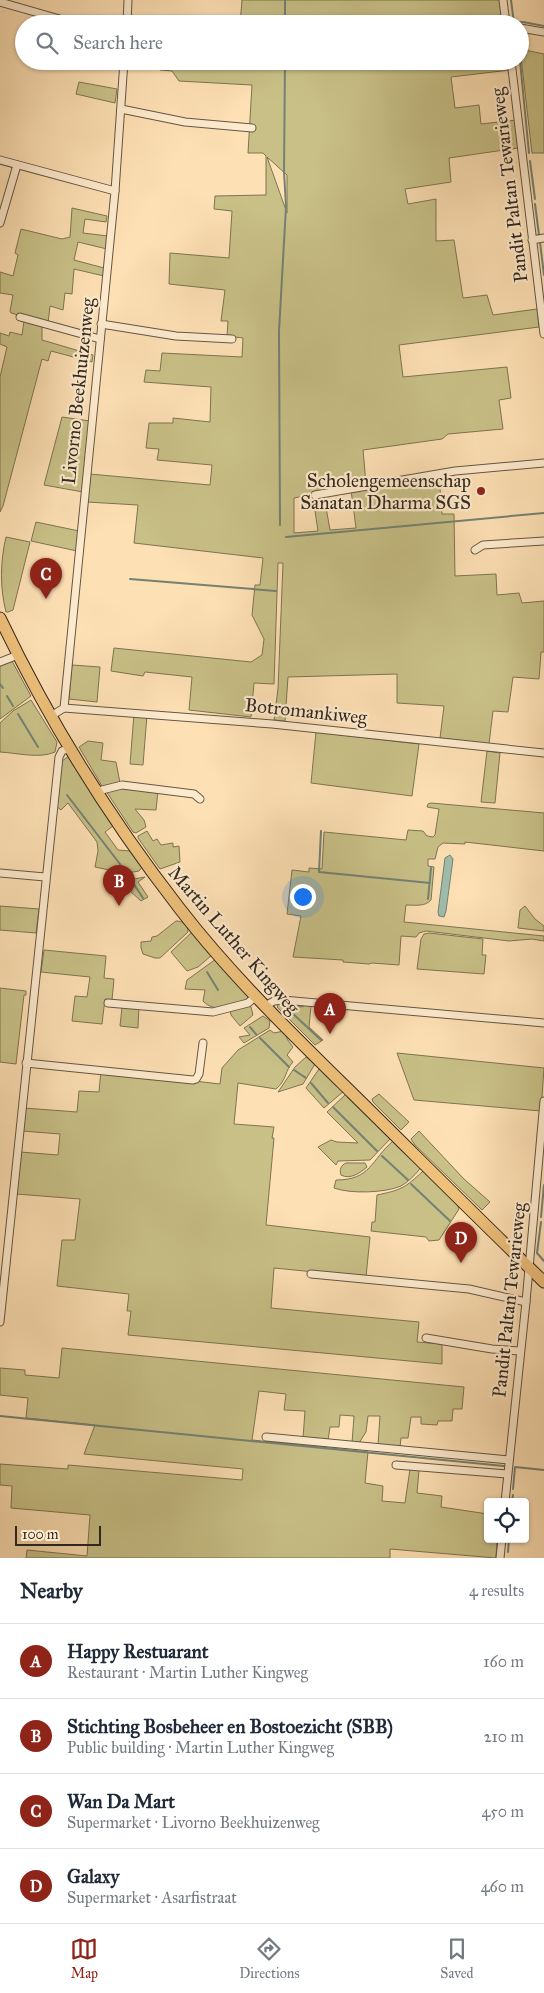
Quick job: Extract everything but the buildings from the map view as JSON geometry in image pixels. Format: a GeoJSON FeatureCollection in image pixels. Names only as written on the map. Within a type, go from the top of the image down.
{"type":"FeatureCollection","features":[{"type":"Feature","properties":{"kind":"main road","name":"Martin Luther Kingweg"},"geometry":{"type":"LineString","coordinates":[[0,618],[18,656],[70,748],[107,807],[180,909],[265,1006],[544,1282]]}},
{"type":"Feature","properties":{"kind":"street"},"geometry":{"type":"LineString","coordinates":[[127,15],[128,0]]}},
{"type":"Feature","properties":{"kind":"street"},"geometry":{"type":"LineString","coordinates":[[503,0],[505,15]]}},
{"type":"Feature","properties":{"kind":"street"},"geometry":{"type":"LineString","coordinates":[[0,2],[46,15]]}},
{"type":"Feature","properties":{"kind":"street"},"geometry":{"type":"LineString","coordinates":[[529,30],[544,32]]}},
{"type":"Feature","properties":{"kind":"street","name":"Livorno Beekhuizenweg"},"geometry":{"type":"LineString","coordinates":[[64,708],[115,191],[123,70]]}},
{"type":"Feature","properties":{"kind":"street","name":"Pandit Paltan Tewarieweg"},"geometry":{"type":"LineString","coordinates":[[512,70],[544,334]]}},
{"type":"Feature","properties":{"kind":"street"},"geometry":{"type":"LineString","coordinates":[[121,110],[185,122],[252,128]]}},
{"type":"Feature","properties":{"kind":"street"},"geometry":{"type":"LineString","coordinates":[[0,160],[115,191]]}},
{"type":"Feature","properties":{"kind":"street"},"geometry":{"type":"LineString","coordinates":[[0,223],[17,165]]}},
{"type":"Feature","properties":{"kind":"street"},"geometry":{"type":"LineString","coordinates":[[532,240],[544,238]]}},
{"type":"Feature","properties":{"kind":"street"},"geometry":{"type":"LineString","coordinates":[[20,317],[100,339]]}},
{"type":"Feature","properties":{"kind":"street"},"geometry":{"type":"LineString","coordinates":[[101,324],[176,336],[232,339]]}},
{"type":"Feature","properties":{"kind":"street"},"geometry":{"type":"LineString","coordinates":[[315,495],[455,471],[544,463]]}},
{"type":"Feature","properties":{"kind":"street"},"geometry":{"type":"LineString","coordinates":[[475,550],[483,545],[544,541]]}},
{"type":"Feature","properties":{"kind":"street"},"geometry":{"type":"LineString","coordinates":[[0,662],[18,656]]}},
{"type":"Feature","properties":{"kind":"street"},"geometry":{"type":"LineString","coordinates":[[51,716],[64,708]]}},
{"type":"Feature","properties":{"kind":"street","name":"Botromankiweg"},"geometry":{"type":"LineString","coordinates":[[64,708],[272,724],[544,753]]}},
{"type":"Feature","properties":{"kind":"street"},"geometry":{"type":"LineString","coordinates":[[0,1322],[45,877],[59,758],[62,750],[70,748]]}},
{"type":"Feature","properties":{"kind":"street"},"geometry":{"type":"LineString","coordinates":[[102,790],[122,785],[194,794],[200,799]]}},
{"type":"Feature","properties":{"kind":"street"},"geometry":{"type":"LineString","coordinates":[[0,873],[45,877]]}},
{"type":"Feature","properties":{"kind":"street"},"geometry":{"type":"LineString","coordinates":[[108,1003],[213,1012],[248,1003],[256,996]]}},
{"type":"Feature","properties":{"kind":"street"},"geometry":{"type":"LineString","coordinates":[[265,1006],[274,1001],[283,1000],[544,1023]]}},
{"type":"Feature","properties":{"kind":"street"},"geometry":{"type":"LineString","coordinates":[[26,1063],[193,1080],[199,1074],[203,1043]]}},
{"type":"Feature","properties":{"kind":"street","name":"Pandit Paltan Tewarieweg"},"geometry":{"type":"LineString","coordinates":[[505,1498],[526,1302],[544,1101]]}},
{"type":"Feature","properties":{"kind":"street"},"geometry":{"type":"LineString","coordinates":[[311,1274],[469,1290],[526,1302]]}},
{"type":"Feature","properties":{"kind":"street"},"geometry":{"type":"LineString","coordinates":[[426,1338],[520,1351]]}},
{"type":"Feature","properties":{"kind":"street"},"geometry":{"type":"LineString","coordinates":[[266,1436],[509,1460]]}},
{"type":"Feature","properties":{"kind":"street"},"geometry":{"type":"LineString","coordinates":[[396,1465],[507,1474]]}},
{"type":"Feature","properties":{"kind":"street"},"geometry":{"type":"LineString","coordinates":[[500,1558],[502,1543]]}},
{"type":"Feature","properties":{"kind":"shaded area"},"geometry":{"type":"Polygon","coordinates":[[[242,0],[501,0],[503,15],[241,15],[242,0]]]}},
{"type":"Feature","properties":{"kind":"shaded area"},"geometry":{"type":"Polygon","coordinates":[[[529,51],[544,54],[544,153],[532,153],[522,70],[529,70],[529,51]]]}},
{"type":"Feature","properties":{"kind":"shaded area"},"geometry":{"type":"Polygon","coordinates":[[[160,70],[510,70],[451,77],[455,108],[479,105],[481,124],[516,120],[518,148],[449,158],[451,182],[405,189],[408,204],[436,199],[436,241],[454,240],[463,298],[487,295],[493,315],[537,309],[539,327],[399,345],[403,377],[507,367],[511,398],[499,400],[503,429],[448,434],[442,439],[363,450],[366,483],[294,498],[294,533],[318,531],[313,498],[324,496],[330,530],[356,528],[351,490],[439,476],[442,514],[454,514],[455,576],[496,574],[497,595],[519,593],[522,603],[544,601],[544,652],[541,652],[539,679],[513,677],[508,712],[493,711],[489,744],[440,738],[444,706],[397,703],[397,674],[288,677],[285,721],[274,720],[278,689],[283,563],[278,563],[274,684],[254,683],[251,717],[189,710],[192,677],[145,672],[143,676],[111,671],[114,648],[251,662],[262,655],[264,639],[252,615],[255,585],[260,585],[263,558],[134,543],[138,505],[87,502],[90,474],[210,485],[212,465],[157,460],[159,449],[146,448],[149,423],[173,423],[173,418],[210,422],[211,387],[144,382],[146,370],[160,371],[162,353],[242,357],[243,338],[227,336],[228,321],[221,321],[225,290],[169,284],[170,253],[229,258],[232,211],[214,209],[215,196],[266,195],[266,156],[263,153],[248,153],[252,85],[179,81],[172,71],[160,70]],[[267,157],[287,213],[287,175],[267,157]]]}},
{"type":"Feature","properties":{"kind":"shaded area"},"geometry":{"type":"Polygon","coordinates":[[[79,82],[117,89],[115,103],[76,94],[79,82]]]}},
{"type":"Feature","properties":{"kind":"shaded area"},"geometry":{"type":"Polygon","coordinates":[[[72,208],[107,216],[106,222],[85,219],[83,233],[108,236],[107,249],[78,242],[74,260],[104,268],[104,276],[74,269],[72,294],[65,293],[63,310],[50,306],[48,323],[11,313],[13,295],[0,293],[0,272],[13,276],[18,255],[15,253],[21,229],[62,239],[70,237],[72,208]]]}},
{"type":"Feature","properties":{"kind":"shaded area"},"geometry":{"type":"Polygon","coordinates":[[[24,321],[42,324],[42,340],[93,355],[92,362],[51,351],[48,361],[42,359],[0,512],[0,377],[7,347],[0,344],[0,333],[9,336],[10,332],[22,335],[24,321]]]}},
{"type":"Feature","properties":{"kind":"shaded area"},"geometry":{"type":"Polygon","coordinates":[[[62,417],[90,421],[83,492],[44,485],[62,417]]]}},
{"type":"Feature","properties":{"kind":"shaded area"},"geometry":{"type":"Polygon","coordinates":[[[36,522],[79,531],[77,551],[31,541],[36,522]]]}},
{"type":"Feature","properties":{"kind":"shaded area"},"geometry":{"type":"Polygon","coordinates":[[[6,537],[30,542],[13,610],[8,612],[6,612],[4,603],[2,575],[6,537]]]}},
{"type":"Feature","properties":{"kind":"shaded area"},"geometry":{"type":"Polygon","coordinates":[[[12,661],[31,696],[0,719],[0,663],[12,661]]]}},
{"type":"Feature","properties":{"kind":"shaded area"},"geometry":{"type":"Polygon","coordinates":[[[72,665],[100,667],[97,702],[69,699],[72,665]]]}},
{"type":"Feature","properties":{"kind":"shaded area"},"geometry":{"type":"Polygon","coordinates":[[[31,700],[57,742],[55,752],[35,755],[0,752],[0,723],[13,711],[31,700]]]}},
{"type":"Feature","properties":{"kind":"shaded area"},"geometry":{"type":"Polygon","coordinates":[[[134,714],[147,715],[143,765],[130,764],[134,714]]]}},
{"type":"Feature","properties":{"kind":"shaded area"},"geometry":{"type":"Polygon","coordinates":[[[316,732],[419,744],[412,796],[311,783],[316,732]]]}},
{"type":"Feature","properties":{"kind":"shaded area"},"geometry":{"type":"Polygon","coordinates":[[[88,741],[103,743],[101,760],[116,762],[120,783],[102,786],[79,747],[88,741]]]}},
{"type":"Feature","properties":{"kind":"shaded area"},"geometry":{"type":"Polygon","coordinates":[[[487,751],[500,753],[495,803],[481,802],[487,751]]]}},
{"type":"Feature","properties":{"kind":"shaded area"},"geometry":{"type":"Polygon","coordinates":[[[69,756],[113,826],[105,832],[118,850],[130,851],[142,867],[139,871],[116,875],[109,870],[95,867],[98,851],[97,842],[68,803],[61,810],[56,806],[62,761],[69,756]]]}},
{"type":"Feature","properties":{"kind":"shaded area"},"geometry":{"type":"Polygon","coordinates":[[[112,787],[158,791],[156,810],[135,809],[144,820],[146,827],[136,833],[133,832],[106,791],[112,787]]]}},
{"type":"Feature","properties":{"kind":"shaded area"},"geometry":{"type":"Polygon","coordinates":[[[431,803],[544,813],[544,851],[465,842],[465,844],[443,843],[438,847],[435,859],[428,859],[428,866],[434,867],[431,900],[423,905],[406,905],[404,922],[544,936],[544,941],[532,939],[509,941],[426,931],[419,933],[416,937],[401,936],[399,965],[293,957],[301,916],[287,914],[292,870],[309,872],[309,868],[322,869],[324,832],[406,840],[408,830],[423,831],[427,836],[433,837],[435,835],[439,809],[427,807],[431,803]]]}},
{"type":"Feature","properties":{"kind":"shaded area"},"geometry":{"type":"Polygon","coordinates":[[[147,831],[153,841],[157,839],[161,845],[173,843],[173,847],[179,846],[180,862],[160,869],[138,838],[138,836],[147,831]]]}},
{"type":"Feature","properties":{"kind":"shaded area"},"geometry":{"type":"Polygon","coordinates":[[[450,855],[453,859],[444,917],[439,916],[438,912],[445,858],[450,855]]]}},
{"type":"Feature","properties":{"kind":"shaded area"},"geometry":{"type":"Polygon","coordinates":[[[145,877],[138,882],[148,897],[141,901],[126,889],[123,881],[145,877]]]}},
{"type":"Feature","properties":{"kind":"shaded area"},"geometry":{"type":"Polygon","coordinates":[[[0,906],[39,909],[36,933],[0,930],[0,906]]]}},
{"type":"Feature","properties":{"kind":"shaded area"},"geometry":{"type":"Polygon","coordinates":[[[525,906],[535,919],[544,926],[544,931],[518,928],[520,910],[525,906]]]}},
{"type":"Feature","properties":{"kind":"shaded area"},"geometry":{"type":"Polygon","coordinates":[[[176,921],[184,924],[188,932],[160,958],[143,954],[141,942],[151,941],[152,937],[157,936],[176,921]]]}},
{"type":"Feature","properties":{"kind":"shaded area"},"geometry":{"type":"Polygon","coordinates":[[[192,932],[212,955],[198,967],[187,971],[171,952],[192,932]]]}},
{"type":"Feature","properties":{"kind":"shaded area"},"geometry":{"type":"Polygon","coordinates":[[[424,934],[483,939],[482,955],[486,955],[484,974],[417,969],[421,939],[424,934]]]}},
{"type":"Feature","properties":{"kind":"shaded area"},"geometry":{"type":"Polygon","coordinates":[[[44,950],[106,956],[104,978],[114,979],[112,1000],[105,999],[102,1024],[72,1021],[75,996],[87,997],[90,977],[41,972],[44,950]]]}},
{"type":"Feature","properties":{"kind":"shaded area"},"geometry":{"type":"Polygon","coordinates":[[[216,959],[247,993],[248,997],[245,1003],[223,1008],[212,1007],[203,1001],[205,990],[185,989],[187,980],[216,959]]]}},
{"type":"Feature","properties":{"kind":"shaded area"},"geometry":{"type":"Polygon","coordinates":[[[0,988],[26,991],[16,1064],[0,1062],[0,988]]]}},
{"type":"Feature","properties":{"kind":"shaded area"},"geometry":{"type":"Polygon","coordinates":[[[279,1003],[311,1006],[309,1027],[323,1040],[315,1045],[277,1007],[279,1003]]]}},
{"type":"Feature","properties":{"kind":"shaded area"},"geometry":{"type":"Polygon","coordinates":[[[247,1005],[251,1007],[253,1015],[240,1026],[231,1015],[230,1010],[247,1005]]]}},
{"type":"Feature","properties":{"kind":"shaded area"},"geometry":{"type":"Polygon","coordinates":[[[139,1006],[138,1028],[120,1026],[122,1007],[139,1006]]]}},
{"type":"Feature","properties":{"kind":"shaded area"},"geometry":{"type":"Polygon","coordinates":[[[263,1016],[270,1021],[269,1028],[244,1043],[239,1037],[250,1035],[244,1028],[263,1016]]]}},
{"type":"Feature","properties":{"kind":"shaded area"},"geometry":{"type":"Polygon","coordinates":[[[270,1030],[274,1033],[284,1031],[293,1047],[287,1055],[293,1062],[276,1089],[238,1083],[234,1124],[274,1127],[266,1225],[370,1237],[366,1277],[274,1268],[271,1308],[419,1322],[417,1342],[442,1344],[442,1364],[128,1335],[131,1311],[127,1311],[129,1294],[57,1286],[62,1240],[75,1240],[80,1199],[16,1194],[20,1152],[58,1155],[60,1134],[22,1131],[24,1108],[77,1112],[79,1091],[99,1092],[101,1070],[220,1084],[222,1068],[238,1050],[270,1030]]]}},
{"type":"Feature","properties":{"kind":"shaded area"},"geometry":{"type":"Polygon","coordinates":[[[397,1053],[544,1068],[541,1111],[414,1100],[397,1053]]]}},
{"type":"Feature","properties":{"kind":"shaded area"},"geometry":{"type":"Polygon","coordinates":[[[306,1057],[315,1064],[303,1084],[278,1092],[295,1067],[306,1057]]]}},
{"type":"Feature","properties":{"kind":"shaded area"},"geometry":{"type":"Polygon","coordinates":[[[319,1069],[344,1091],[324,1108],[306,1088],[319,1069]]]}},
{"type":"Feature","properties":{"kind":"shaded area"},"geometry":{"type":"Polygon","coordinates":[[[346,1094],[390,1139],[370,1160],[338,1161],[336,1165],[318,1147],[331,1140],[358,1143],[327,1112],[346,1094]]]}},
{"type":"Feature","properties":{"kind":"shaded area"},"geometry":{"type":"Polygon","coordinates":[[[379,1094],[409,1122],[401,1130],[373,1102],[372,1099],[379,1094]]]}},
{"type":"Feature","properties":{"kind":"shaded area"},"geometry":{"type":"Polygon","coordinates":[[[419,1131],[464,1179],[490,1202],[482,1210],[415,1145],[411,1139],[419,1131]]]}},
{"type":"Feature","properties":{"kind":"shaded area"},"geometry":{"type":"Polygon","coordinates":[[[393,1141],[420,1167],[408,1181],[401,1186],[377,1191],[358,1192],[334,1188],[336,1180],[357,1177],[364,1173],[393,1141]]]}},
{"type":"Feature","properties":{"kind":"shaded area"},"geometry":{"type":"Polygon","coordinates":[[[346,1163],[365,1163],[367,1167],[348,1177],[341,1175],[340,1170],[346,1163]]]}},
{"type":"Feature","properties":{"kind":"shaded area"},"geometry":{"type":"Polygon","coordinates":[[[423,1171],[457,1203],[459,1209],[439,1240],[429,1241],[426,1237],[371,1231],[372,1222],[375,1222],[377,1195],[402,1188],[423,1171]]]}},
{"type":"Feature","properties":{"kind":"shaded area"},"geometry":{"type":"Polygon","coordinates":[[[62,1348],[464,1387],[462,1409],[453,1409],[452,1421],[438,1421],[437,1425],[421,1424],[421,1417],[411,1417],[408,1438],[401,1438],[400,1447],[378,1445],[380,1416],[368,1416],[366,1432],[359,1443],[352,1443],[354,1416],[340,1415],[339,1427],[330,1427],[328,1440],[303,1438],[305,1411],[284,1410],[286,1394],[259,1391],[252,1440],[368,1452],[365,1483],[383,1486],[382,1501],[405,1503],[410,1469],[419,1470],[417,1493],[442,1496],[441,1507],[484,1513],[484,1543],[497,1543],[496,1558],[390,1549],[390,1558],[26,1558],[27,1550],[87,1556],[90,1515],[11,1508],[12,1486],[0,1485],[0,1464],[68,1469],[68,1465],[242,1480],[243,1469],[84,1454],[95,1425],[26,1418],[28,1398],[0,1395],[0,1368],[25,1370],[25,1375],[59,1378],[62,1348]]]}},
{"type":"Feature","properties":{"kind":"waterway"},"geometry":{"type":"LineString","coordinates":[[285,0],[285,15]]}},
{"type":"Feature","properties":{"kind":"waterway"},"geometry":{"type":"LineString","coordinates":[[511,0],[513,15]]}},
{"type":"Feature","properties":{"kind":"waterway"},"geometry":{"type":"LineString","coordinates":[[529,23],[544,26]]}},
{"type":"Feature","properties":{"kind":"waterway"},"geometry":{"type":"LineString","coordinates":[[280,525],[279,331],[286,207],[284,171],[285,70]]}},
{"type":"Feature","properties":{"kind":"waterway"},"geometry":{"type":"LineString","coordinates":[[521,70],[529,153]]}},
{"type":"Feature","properties":{"kind":"waterway"},"geometry":{"type":"LineString","coordinates":[[530,161],[535,199]]}},
{"type":"Feature","properties":{"kind":"waterway"},"geometry":{"type":"LineString","coordinates":[[535,204],[539,235]]}},
{"type":"Feature","properties":{"kind":"waterway"},"geometry":{"type":"LineString","coordinates":[[540,242],[544,275]]}},
{"type":"Feature","properties":{"kind":"waterway"},"geometry":{"type":"LineString","coordinates":[[286,537],[544,513]]}},
{"type":"Feature","properties":{"kind":"waterway"},"geometry":{"type":"LineString","coordinates":[[130,579],[276,591]]}},
{"type":"Feature","properties":{"kind":"waterway"},"geometry":{"type":"LineString","coordinates":[[0,684],[3,688]]}},
{"type":"Feature","properties":{"kind":"waterway"},"geometry":{"type":"LineString","coordinates":[[7,696],[13,706]]}},
{"type":"Feature","properties":{"kind":"waterway"},"geometry":{"type":"LineString","coordinates":[[18,714],[38,747]]}},
{"type":"Feature","properties":{"kind":"waterway"},"geometry":{"type":"LineString","coordinates":[[67,795],[123,868]]}},
{"type":"Feature","properties":{"kind":"waterway"},"geometry":{"type":"LineString","coordinates":[[321,831],[319,872],[430,883]]}},
{"type":"Feature","properties":{"kind":"waterway"},"geometry":{"type":"LineString","coordinates":[[428,899],[431,868]]}},
{"type":"Feature","properties":{"kind":"waterway"},"geometry":{"type":"LineString","coordinates":[[133,883],[143,898]]}},
{"type":"Feature","properties":{"kind":"waterway"},"geometry":{"type":"LineString","coordinates":[[207,972],[218,990]]}},
{"type":"Feature","properties":{"kind":"waterway"},"geometry":{"type":"LineString","coordinates":[[303,1006],[294,1007],[291,1012],[321,1040]]}},
{"type":"Feature","properties":{"kind":"waterway"},"geometry":{"type":"LineString","coordinates":[[250,1027],[256,1034]]}},
{"type":"Feature","properties":{"kind":"waterway"},"geometry":{"type":"LineString","coordinates":[[260,1038],[289,1067]]}},
{"type":"Feature","properties":{"kind":"waterway"},"geometry":{"type":"LineString","coordinates":[[294,1070],[306,1078]]}},
{"type":"Feature","properties":{"kind":"waterway"},"geometry":{"type":"LineString","coordinates":[[311,1083],[328,1103]]}},
{"type":"Feature","properties":{"kind":"waterway"},"geometry":{"type":"LineString","coordinates":[[333,1107],[377,1151]]}},
{"type":"Feature","properties":{"kind":"waterway"},"geometry":{"type":"LineString","coordinates":[[382,1156],[408,1180]]}},
{"type":"Feature","properties":{"kind":"waterway"},"geometry":{"type":"LineString","coordinates":[[411,1184],[450,1221]]}},
{"type":"Feature","properties":{"kind":"waterway"},"geometry":{"type":"LineString","coordinates":[[541,1217],[544,1185]]}},
{"type":"Feature","properties":{"kind":"waterway"},"geometry":{"type":"LineString","coordinates":[[541,1222],[537,1253],[544,1261]]}},
{"type":"Feature","properties":{"kind":"waterway"},"geometry":{"type":"LineString","coordinates":[[0,1416],[504,1466]]}},
{"type":"Feature","properties":{"kind":"waterway"},"geometry":{"type":"LineString","coordinates":[[513,1489],[515,1467],[544,1470]]}},
{"type":"Feature","properties":{"kind":"waterway"},"geometry":{"type":"LineString","coordinates":[[508,1552],[509,1543]]}},
{"type":"Feature","properties":{"kind":"place","name":"Scholengemeenschap Sanatan Dharma SGS"},"geometry":{"type":"Point","coordinates":[481,491]}},
{"type":"Feature","properties":{"kind":"place","name":"Wan Da Mart"},"geometry":{"type":"Point","coordinates":[46,599]}},
{"type":"Feature","properties":{"kind":"place","name":"Stichting Bosbeheer en Bostoezicht (SBB)"},"geometry":{"type":"Point","coordinates":[119,906]}},
{"type":"Feature","properties":{"kind":"place","name":"Happy Restuarant"},"geometry":{"type":"Point","coordinates":[330,1034]}},
{"type":"Feature","properties":{"kind":"place","name":"Galaxy"},"geometry":{"type":"Point","coordinates":[461,1263]}}]}
